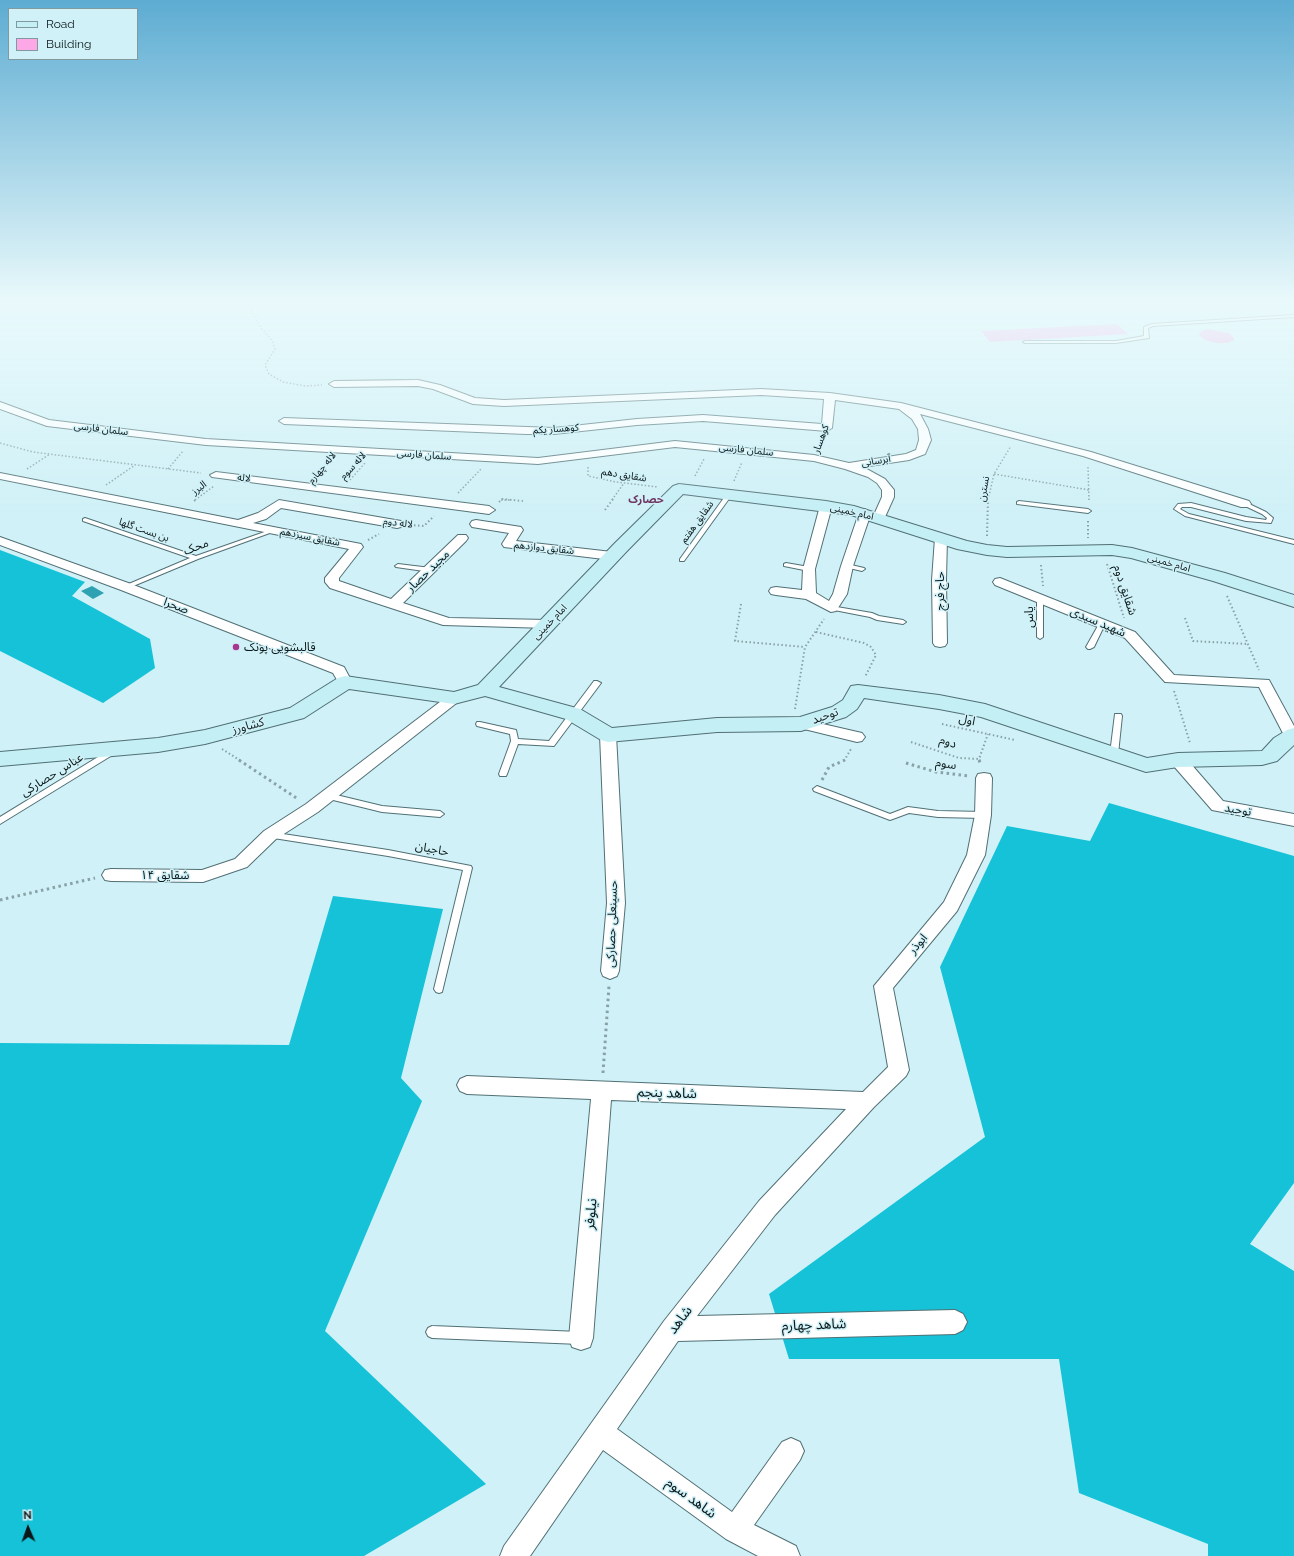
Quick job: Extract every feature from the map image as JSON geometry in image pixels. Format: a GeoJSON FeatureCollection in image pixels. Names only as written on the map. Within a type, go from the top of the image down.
{"type":"FeatureCollection","features":[{"type":"Feature","properties":{"kind":"street","name":"آبرسانی"},"geometry":{"type":"LineString","coordinates":[[334,384],[418,383],[436,387],[473,401],[504,403],[761,392],[830,396],[901,406],[1016,437],[1087,454],[1245,504]]}},
{"type":"Feature","properties":{"kind":"street","name":"کوهسار"},"geometry":{"type":"LineString","coordinates":[[827,428],[830,396]]}},
{"type":"Feature","properties":{"kind":"street","name":"سلمان فارسی"},"geometry":{"type":"LineString","coordinates":[[0,405],[47,423],[193,441],[376,451],[491,460],[538,461],[675,444],[710,446],[814,458],[849,466]]}},
{"type":"Feature","properties":{"kind":"street","name":"آبرسانی"},"geometry":{"type":"LineString","coordinates":[[849,466],[909,457],[921,452],[925,440],[923,429],[917,417],[901,406]]}},
{"type":"Feature","properties":{"kind":"street","name":"کوهسار یکم"},"geometry":{"type":"LineString","coordinates":[[284,421],[533,431],[703,418],[827,428]]}},
{"type":"Feature","properties":{"kind":"street","name":"آبرسانی"},"geometry":{"type":"LineString","coordinates":[[849,466],[872,475],[881,481],[888,490],[888,497],[872,515]]}},
{"type":"Feature","properties":{"kind":"street","name":"شقایق سیزدهم"},"geometry":{"type":"LineString","coordinates":[[0,476],[357,546],[332,578],[332,582],[336,585],[448,622],[548,624]]}},
{"type":"Feature","properties":{"kind":"street","name":"لاله"},"geometry":{"type":"LineString","coordinates":[[221,476],[489,510]]}},
{"type":"Feature","properties":{"kind":"street","name":"امام خمینی"},"geometry":{"type":"LineString","coordinates":[[485,690],[612,556],[684,490],[826,506],[872,515],[941,538],[987,550],[1007,552],[1103,550],[1132,553],[1156,558],[1294,601]]}},
{"type":"Feature","properties":{"kind":"street","name":"لاله دوم"},"geometry":{"type":"LineString","coordinates":[[238,523],[262,516],[279,504],[397,524]]}},
{"type":"Feature","properties":{"kind":"street"},"geometry":{"type":"LineString","coordinates":[[809,595],[809,569],[826,506]]}},
{"type":"Feature","properties":{"kind":"street"},"geometry":{"type":"LineString","coordinates":[[776,591],[809,595],[831,608],[840,594],[847,566],[872,515]]}},
{"type":"Feature","properties":{"kind":"street","name":"شقایق دوازدهم"},"geometry":{"type":"LineString","coordinates":[[476,524],[517,530],[508,544],[612,556]]}},
{"type":"Feature","properties":{"kind":"street","name":"مجید حصار"},"geometry":{"type":"LineString","coordinates":[[394,604],[432,570],[462,538]]}},
{"type":"Feature","properties":{"kind":"street","name":"حاج فرج"},"geometry":{"type":"LineString","coordinates":[[940,644],[939,580],[941,538]]}},
{"type":"Feature","properties":{"kind":"street","name":"صحرا"},"geometry":{"type":"LineString","coordinates":[[0,541],[126,587],[339,670],[345,682]]}},
{"type":"Feature","properties":{"kind":"street","name":"شهید سیدی"},"geometry":{"type":"LineString","coordinates":[[1000,582],[1130,635],[1170,679]]}},
{"type":"Feature","properties":{"kind":"street"},"geometry":{"type":"LineString","coordinates":[[858,691],[940,702],[985,711],[1146,764],[1160,764],[1187,760],[1262,758],[1269,756],[1293,735],[1264,683],[1170,679]]}},
{"type":"Feature","properties":{"kind":"street"},"geometry":{"type":"LineString","coordinates":[[345,682],[454,698],[485,690],[572,714],[608,735]]}},
{"type":"Feature","properties":{"kind":"street","name":"کشاورز"},"geometry":{"type":"LineString","coordinates":[[0,759],[158,745],[205,737],[297,713],[345,682]]}},
{"type":"Feature","properties":{"kind":"street","name":"توحید"},"geometry":{"type":"LineString","coordinates":[[608,735],[717,724],[797,724],[840,712],[850,704],[858,691]]}},
{"type":"Feature","properties":{"kind":"street","name":"شقایق ۱۴"},"geometry":{"type":"LineString","coordinates":[[111,875],[203,876],[241,863],[270,835],[312,808],[454,698]]}},
{"type":"Feature","properties":{"kind":"street"},"geometry":{"type":"LineString","coordinates":[[797,724],[832,730],[857,737]]}},
{"type":"Feature","properties":{"kind":"street","name":"حسینعلی حصارکی"},"geometry":{"type":"LineString","coordinates":[[608,735],[616,903],[610,971]]}},
{"type":"Feature","properties":{"kind":"street","name":"توحید"},"geometry":{"type":"LineString","coordinates":[[1187,760],[1218,806],[1294,820]]}},
{"type":"Feature","properties":{"kind":"street","name":"ابوذر"},"geometry":{"type":"LineString","coordinates":[[867,1101],[899,1070],[883,986],[951,906],[976,855],[983,815],[984,778]]}},
{"type":"Feature","properties":{"kind":"street","name":"شاهد پنجم"},"geometry":{"type":"LineString","coordinates":[[467,1084],[867,1101]]}},
{"type":"Feature","properties":{"kind":"street","name":"نیلوفر"},"geometry":{"type":"LineString","coordinates":[[581,1338],[602,1090]]}},
{"type":"Feature","properties":{"kind":"street","name":"شاهد"},"geometry":{"type":"LineString","coordinates":[[514,1556],[672,1329],[767,1208],[867,1101]]}},
{"type":"Feature","properties":{"kind":"street","name":"شاهد چهارم"},"geometry":{"type":"LineString","coordinates":[[672,1329],[955,1322]]}},
{"type":"Feature","properties":{"kind":"street","name":"شاهد سوم"},"geometry":{"type":"LineString","coordinates":[[601,1433],[735,1530],[786,1556]]}},
{"type":"Feature","properties":{"kind":"street"},"geometry":{"type":"LineString","coordinates":[[735,1530],[791,1452]]}},
{"type":"Feature","properties":{"kind":"lane","name":"شقایق هفتم"},"geometry":{"type":"LineString","coordinates":[[682,560],[728,496]]}},
{"type":"Feature","properties":{"kind":"lane"},"geometry":{"type":"LineString","coordinates":[[1019,503],[1088,511]]}},
{"type":"Feature","properties":{"kind":"lane"},"geometry":{"type":"LineString","coordinates":[[1245,504],[1264,513],[1270,518],[1269,522],[1246,519],[1191,505],[1180,504],[1176,509],[1187,515],[1294,542]]}},
{"type":"Feature","properties":{"kind":"lane","name":"بن بست گلها"},"geometry":{"type":"LineString","coordinates":[[85,520],[196,558]]}},
{"type":"Feature","properties":{"kind":"lane","name":"محک"},"geometry":{"type":"LineString","coordinates":[[126,587],[196,558],[275,530]]}},
{"type":"Feature","properties":{"kind":"lane"},"geometry":{"type":"LineString","coordinates":[[786,565],[809,569]]}},
{"type":"Feature","properties":{"kind":"lane"},"geometry":{"type":"LineString","coordinates":[[398,566],[432,570]]}},
{"type":"Feature","properties":{"kind":"lane"},"geometry":{"type":"LineString","coordinates":[[847,566],[862,569]]}},
{"type":"Feature","properties":{"kind":"lane","name":"یاس"},"geometry":{"type":"LineString","coordinates":[[1040,637],[1042,598]]}},
{"type":"Feature","properties":{"kind":"lane"},"geometry":{"type":"LineString","coordinates":[[831,608],[903,622]]}},
{"type":"Feature","properties":{"kind":"lane"},"geometry":{"type":"LineString","coordinates":[[1090,647],[1102,624]]}},
{"type":"Feature","properties":{"kind":"lane"},"geometry":{"type":"LineString","coordinates":[[515,741],[551,744],[596,683]]}},
{"type":"Feature","properties":{"kind":"lane"},"geometry":{"type":"LineString","coordinates":[[1114,754],[1118,716]]}},
{"type":"Feature","properties":{"kind":"lane"},"geometry":{"type":"LineString","coordinates":[[480,724],[513,732],[515,741],[503,774]]}},
{"type":"Feature","properties":{"kind":"lane","name":"عباس حصارکی"},"geometry":{"type":"LineString","coordinates":[[0,821],[116,748]]}},
{"type":"Feature","properties":{"kind":"lane"},"geometry":{"type":"LineString","coordinates":[[817,789],[890,817],[908,810],[938,814],[983,815]]}},
{"type":"Feature","properties":{"kind":"lane"},"geometry":{"type":"LineString","coordinates":[[328,796],[382,809],[440,814]]}},
{"type":"Feature","properties":{"kind":"lane","name":"حاجیان"},"geometry":{"type":"LineString","coordinates":[[270,835],[388,853],[468,868],[439,989]]}},
{"type":"Feature","properties":{"kind":"lane"},"geometry":{"type":"LineString","coordinates":[[432,1332],[581,1338]]}},
{"type":"Feature","properties":{"kind":"path"},"geometry":{"type":"LineString","coordinates":[[268,373],[283,382],[305,386],[334,384]]}},
{"type":"Feature","properties":{"kind":"path","name":"نسترن"},"geometry":{"type":"LineString","coordinates":[[987,550],[988,494],[994,474],[1016,437]]}},
{"type":"Feature","properties":{"kind":"path"},"geometry":{"type":"LineString","coordinates":[[168,469],[193,441]]}},
{"type":"Feature","properties":{"kind":"path"},"geometry":{"type":"LineString","coordinates":[[0,443],[50,454],[221,476]]}},
{"type":"Feature","properties":{"kind":"path"},"geometry":{"type":"LineString","coordinates":[[0,447],[5,444]]}},
{"type":"Feature","properties":{"kind":"path"},"geometry":{"type":"LineString","coordinates":[[684,490],[710,446]]}},
{"type":"Feature","properties":{"kind":"path","name":"لاله چهارم"},"geometry":{"type":"LineString","coordinates":[[307,486],[338,449]]}},
{"type":"Feature","properties":{"kind":"path"},"geometry":{"type":"LineString","coordinates":[[728,496],[747,450]]}},
{"type":"Feature","properties":{"kind":"path","name":"لاله سوم"},"geometry":{"type":"LineString","coordinates":[[340,491],[376,451]]}},
{"type":"Feature","properties":{"kind":"path"},"geometry":{"type":"LineString","coordinates":[[14,478],[50,454]]}},
{"type":"Feature","properties":{"kind":"path","name":"شقایق دهم"},"geometry":{"type":"LineString","coordinates":[[588,455],[588,476],[624,483],[684,490]]}},
{"type":"Feature","properties":{"kind":"path","name":"لاله دوم"},"geometry":{"type":"LineString","coordinates":[[397,524],[424,526],[491,460]]}},
{"type":"Feature","properties":{"kind":"path"},"geometry":{"type":"LineString","coordinates":[[93,494],[135,465]]}},
{"type":"Feature","properties":{"kind":"path"},"geometry":{"type":"LineString","coordinates":[[994,474],[1089,490]]}},
{"type":"Feature","properties":{"kind":"path","name":"البرز"},"geometry":{"type":"LineString","coordinates":[[180,512],[221,476]]}},
{"type":"Feature","properties":{"kind":"path"},"geometry":{"type":"LineString","coordinates":[[605,510],[624,483]]}},
{"type":"Feature","properties":{"kind":"path"},"geometry":{"type":"LineString","coordinates":[[502,499],[523,501]]}},
{"type":"Feature","properties":{"kind":"path","name":"شقایق دوم"},"geometry":{"type":"LineString","coordinates":[[1103,550],[1130,635]]}},
{"type":"Feature","properties":{"kind":"path"},"geometry":{"type":"LineString","coordinates":[[1040,551],[1042,598]]}},
{"type":"Feature","properties":{"kind":"path"},"geometry":{"type":"LineString","coordinates":[[1219,577],[1264,683]]}},
{"type":"Feature","properties":{"kind":"path"},"geometry":{"type":"LineString","coordinates":[[741,604],[735,641],[805,647]]}},
{"type":"Feature","properties":{"kind":"path"},"geometry":{"type":"LineString","coordinates":[[797,724],[805,647],[831,608]]}},
{"type":"Feature","properties":{"kind":"path"},"geometry":{"type":"LineString","coordinates":[[1185,618],[1194,641],[1248,644]]}},
{"type":"Feature","properties":{"kind":"path"},"geometry":{"type":"LineString","coordinates":[[816,632],[864,643],[871,647],[876,655],[858,691]]}},
{"type":"Feature","properties":{"kind":"path"},"geometry":{"type":"LineString","coordinates":[[1170,679],[1187,760]]}},
{"type":"Feature","properties":{"kind":"path","name":"اول"},"geometry":{"type":"LineString","coordinates":[[942,724],[988,734],[979,759]]}},
{"type":"Feature","properties":{"kind":"path"},"geometry":{"type":"LineString","coordinates":[[205,737],[312,808]]}},
{"type":"Feature","properties":{"kind":"path"},"geometry":{"type":"LineString","coordinates":[[817,789],[829,767],[845,761],[857,737]]}},
{"type":"Feature","properties":{"kind":"path","name":"دوم"},"geometry":{"type":"LineString","coordinates":[[911,742],[959,758],[979,759]]}},
{"type":"Feature","properties":{"kind":"path","name":"سوم"},"geometry":{"type":"LineString","coordinates":[[906,763],[936,772],[984,778]]}},
{"type":"Feature","properties":{"kind":"path"},"geometry":{"type":"LineString","coordinates":[[0,900],[111,875]]}},
{"type":"Feature","properties":{"kind":"path","name":"حسینعلی حصارکی"},"geometry":{"type":"LineString","coordinates":[[602,1090],[610,971]]}},
{"type":"Feature","properties":{"kind":"shaded area"},"geometry":{"type":"Polygon","coordinates":[[[0,550],[85,582],[72,596],[150,639],[155,668],[103,703],[0,651],[0,550]]]}},
{"type":"Feature","properties":{"kind":"shaded area"},"geometry":{"type":"Polygon","coordinates":[[[92,586],[104,593],[93,599],[81,591],[92,586]]]}},
{"type":"Feature","properties":{"kind":"shaded area"},"geometry":{"type":"Polygon","coordinates":[[[1109,803],[1294,856],[1294,1183],[1250,1244],[1294,1271],[1294,1556],[1208,1556],[1208,1544],[1079,1493],[1059,1359],[789,1359],[769,1294],[985,1137],[940,967],[1007,826],[1090,841],[1109,803]]]}},
{"type":"Feature","properties":{"kind":"shaded area"},"geometry":{"type":"Polygon","coordinates":[[[333,896],[443,909],[401,1078],[422,1101],[325,1331],[486,1484],[364,1556],[0,1556],[0,1043],[289,1045],[333,896]]]}},
{"type":"Feature","properties":{"kind":"place","name":"قالبشویی پونک"},"geometry":{"type":"Point","coordinates":[236,647]}},
{"type":"Feature","properties":{"kind":"district","name":"حصارک"},"geometry":{"type":"Point","coordinates":[646,500]}}]}
